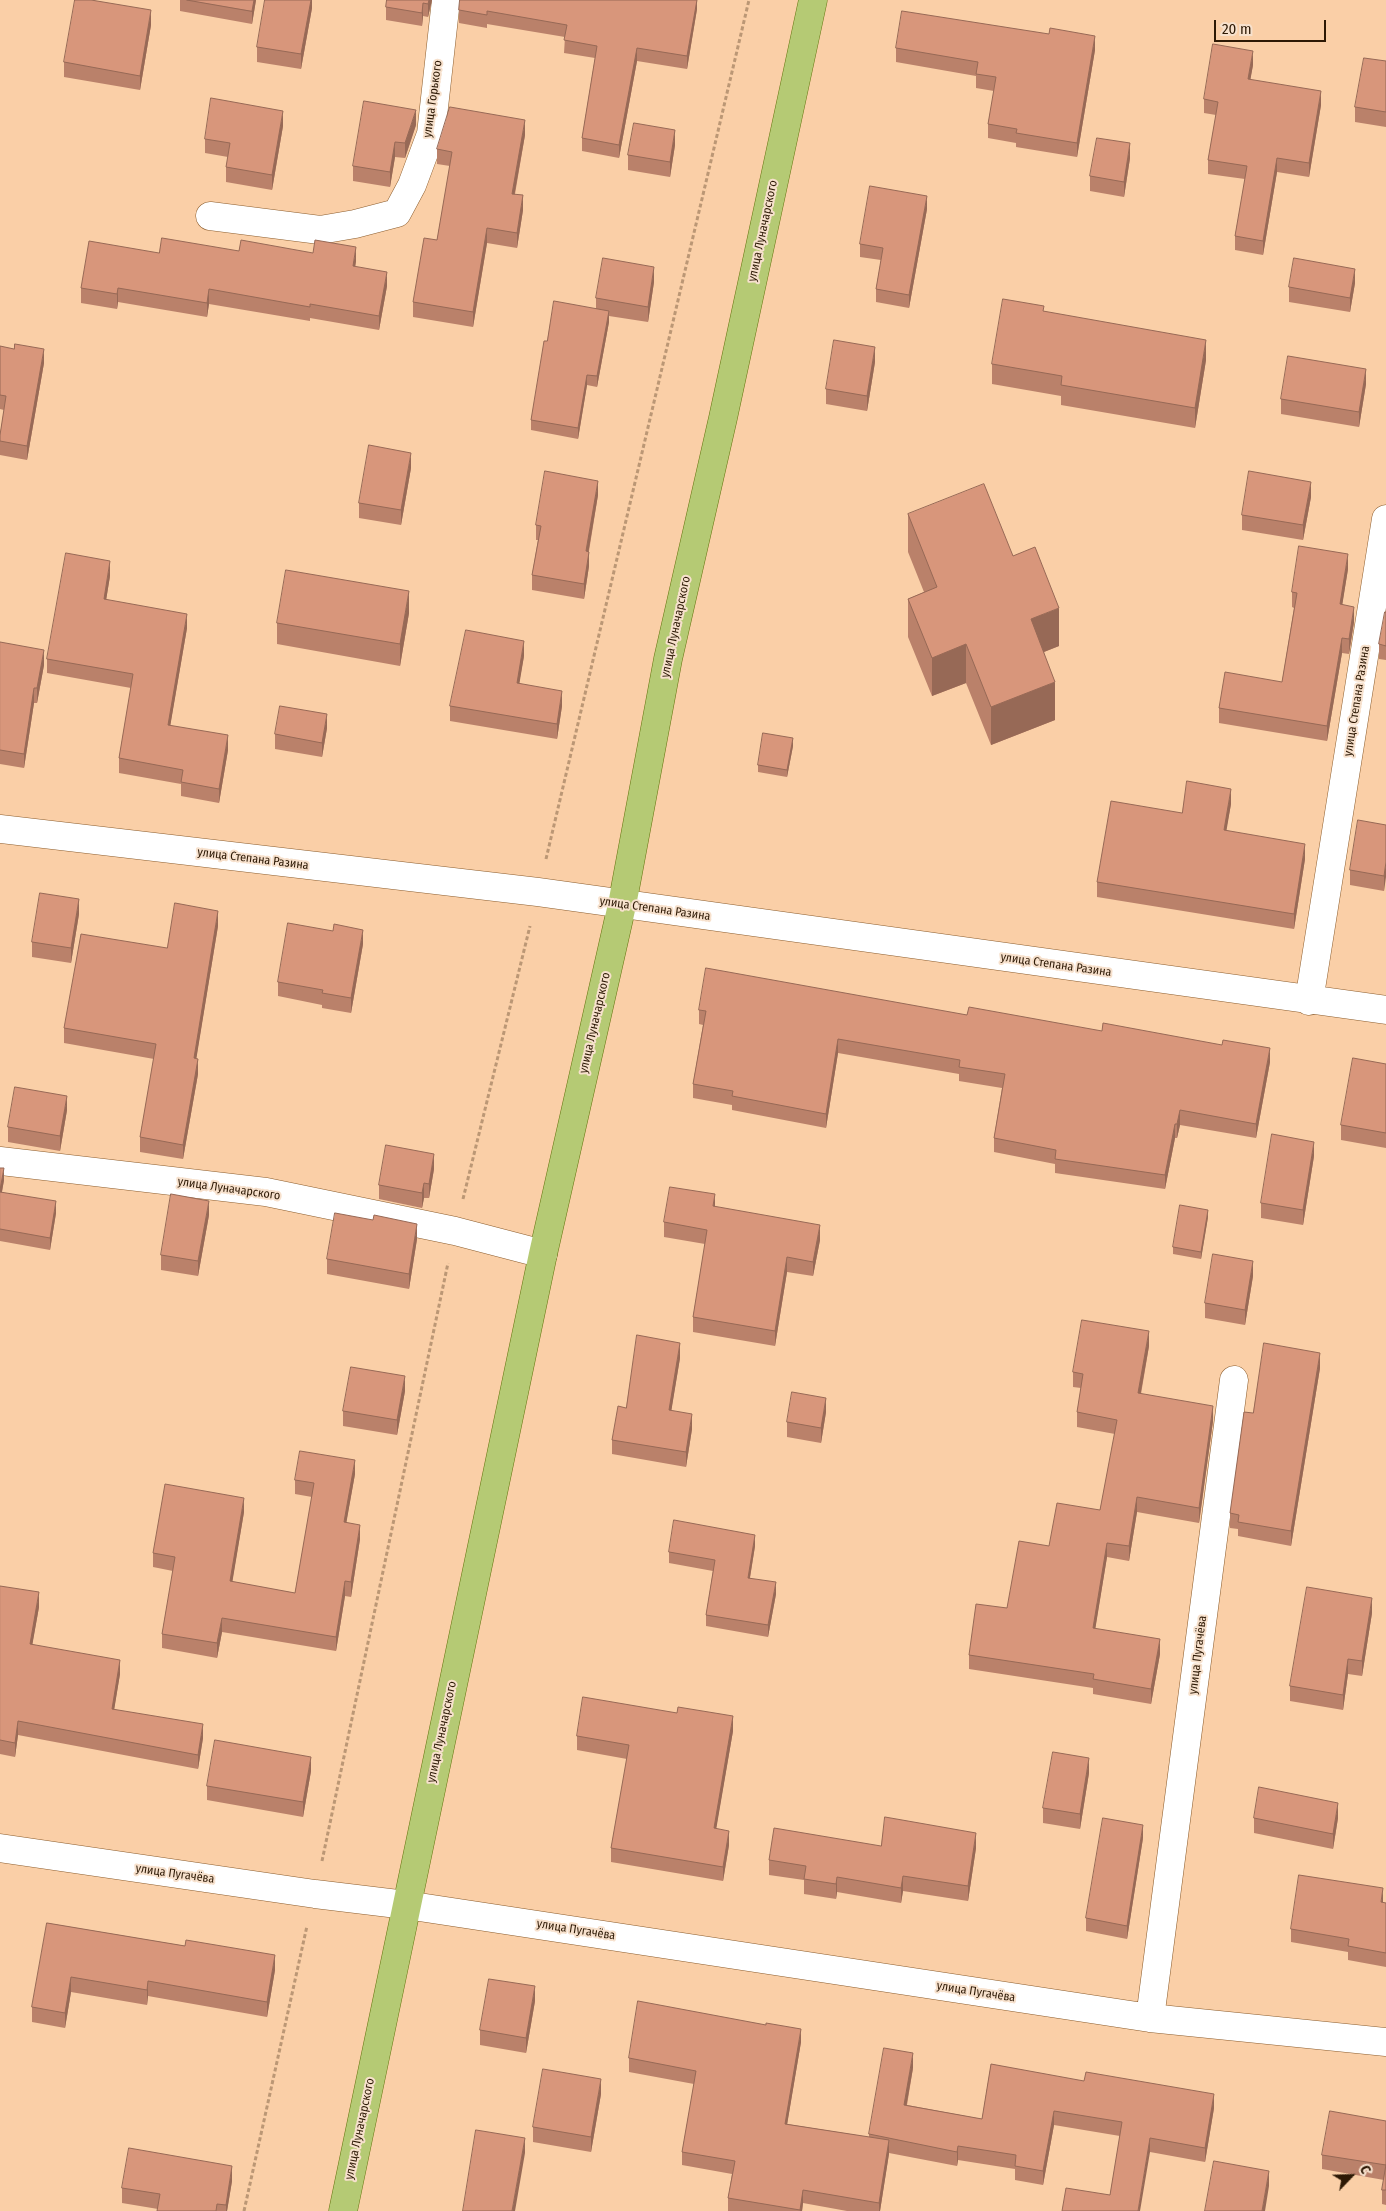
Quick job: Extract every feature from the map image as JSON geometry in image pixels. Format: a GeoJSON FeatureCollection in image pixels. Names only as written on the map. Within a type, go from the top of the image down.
{"type":"FeatureCollection","features":[{"type":"Feature","properties":{"kind":"main road","name":"улица Луначарского"},"geometry":{"type":"LineString","coordinates":[[343,2211],[542,1254],[622,905],[668,659],[723,418],[813,0]]}},
{"type":"Feature","properties":{"kind":"street","name":"улица Горького"},"geometry":{"type":"LineString","coordinates":[[210,216],[320,230],[355,224],[397,212],[412,186],[430,134],[446,0]]}},
{"type":"Feature","properties":{"kind":"street","name":"улица Степана Разина"},"geometry":{"type":"LineString","coordinates":[[1309,1001],[1386,519]]}},
{"type":"Feature","properties":{"kind":"street","name":"улица Степана Разина"},"geometry":{"type":"LineString","coordinates":[[0,829],[538,892],[1309,1001],[1386,1010]]}},
{"type":"Feature","properties":{"kind":"street","name":"улица Луначарского"},"geometry":{"type":"LineString","coordinates":[[0,1161],[266,1192],[455,1232],[542,1254]]}},
{"type":"Feature","properties":{"kind":"street","name":"улица Пугачёва"},"geometry":{"type":"LineString","coordinates":[[1150,2018],[1234,1380]]}},
{"type":"Feature","properties":{"kind":"street","name":"улица Пугачёва"},"geometry":{"type":"LineString","coordinates":[[0,1848],[314,1894],[406,1904],[1150,2018],[1386,2042]]}},
{"type":"Feature","properties":{"kind":"path"},"geometry":{"type":"LineString","coordinates":[[244,2211],[314,1894],[455,1232],[538,892],[749,0]]}},
{"type":"Feature","properties":{"kind":"building"},"geometry":{"type":"Polygon","coordinates":[[[75,0],[91,0],[151,10],[140,76],[64,62],[75,0]]]}},
{"type":"Feature","properties":{"kind":"building"},"geometry":{"type":"Polygon","coordinates":[[[187,0],[254,0],[252,11],[187,0]]]}},
{"type":"Feature","properties":{"kind":"building"},"geometry":{"type":"Polygon","coordinates":[[[265,0],[311,0],[301,54],[257,47],[265,0]]]}},
{"type":"Feature","properties":{"kind":"building"},"geometry":{"type":"Polygon","coordinates":[[[387,0],[429,0],[428,4],[423,3],[422,13],[386,7],[387,0]]]}},
{"type":"Feature","properties":{"kind":"building"},"geometry":{"type":"Polygon","coordinates":[[[460,0],[697,0],[687,56],[637,48],[619,145],[582,138],[597,46],[564,40],[567,25],[487,11],[487,15],[459,10],[460,0]]]}},
{"type":"Feature","properties":{"kind":"building"},"geometry":{"type":"Polygon","coordinates":[[[902,11],[1049,34],[1050,28],[1095,36],[1077,143],[1016,133],[1017,129],[988,124],[996,77],[976,74],[978,62],[896,48],[902,11]]]}},
{"type":"Feature","properties":{"kind":"building"},"geometry":{"type":"Polygon","coordinates":[[[1213,44],[1253,51],[1248,79],[1321,91],[1309,163],[1277,158],[1263,241],[1235,236],[1247,166],[1208,160],[1218,102],[1204,99],[1213,44]]]}},
{"type":"Feature","properties":{"kind":"building"},"geometry":{"type":"Polygon","coordinates":[[[1364,58],[1386,61],[1386,112],[1355,107],[1364,58]]]}},
{"type":"Feature","properties":{"kind":"building"},"geometry":{"type":"Polygon","coordinates":[[[211,98],[283,111],[272,175],[226,167],[230,143],[205,139],[211,98]]]}},
{"type":"Feature","properties":{"kind":"building"},"geometry":{"type":"Polygon","coordinates":[[[364,101],[416,110],[405,143],[395,142],[390,172],[353,166],[364,101]]]}},
{"type":"Feature","properties":{"kind":"building"},"geometry":{"type":"Polygon","coordinates":[[[450,107],[525,120],[512,194],[523,195],[517,233],[487,228],[473,312],[413,302],[424,238],[437,240],[452,152],[437,149],[450,107]]]}},
{"type":"Feature","properties":{"kind":"building"},"geometry":{"type":"Polygon","coordinates":[[[634,123],[675,130],[670,162],[628,155],[634,123]]]}},
{"type":"Feature","properties":{"kind":"building"},"geometry":{"type":"Polygon","coordinates":[[[1097,138],[1130,143],[1124,182],[1090,176],[1097,138]]]}},
{"type":"Feature","properties":{"kind":"building"},"geometry":{"type":"Polygon","coordinates":[[[870,186],[927,196],[909,295],[876,289],[883,248],[860,244],[870,186]]]}},
{"type":"Feature","properties":{"kind":"building"},"geometry":{"type":"Polygon","coordinates":[[[162,238],[239,251],[241,240],[313,253],[315,240],[356,247],[353,266],[387,272],[379,316],[310,304],[310,307],[209,289],[207,303],[118,288],[117,294],[81,288],[89,241],[159,253],[162,238]]]}},
{"type":"Feature","properties":{"kind":"building"},"geometry":{"type":"Polygon","coordinates":[[[603,258],[654,267],[648,307],[596,298],[603,258]]]}},
{"type":"Feature","properties":{"kind":"building"},"geometry":{"type":"Polygon","coordinates":[[[1294,258],[1355,269],[1350,298],[1289,287],[1294,258]]]}},
{"type":"Feature","properties":{"kind":"building"},"geometry":{"type":"Polygon","coordinates":[[[1003,299],[1044,306],[1043,311],[1206,340],[1195,408],[1061,385],[1062,376],[992,364],[1003,299]]]}},
{"type":"Feature","properties":{"kind":"building"},"geometry":{"type":"Polygon","coordinates":[[[554,301],[609,311],[597,376],[587,375],[578,428],[531,420],[544,341],[547,341],[554,301]]]}},
{"type":"Feature","properties":{"kind":"building"},"geometry":{"type":"Polygon","coordinates":[[[834,340],[875,347],[867,396],[826,389],[834,340]]]}},
{"type":"Feature","properties":{"kind":"building"},"geometry":{"type":"Polygon","coordinates":[[[15,344],[44,349],[27,446],[0,441],[6,396],[0,395],[0,346],[14,349],[15,344]]]}},
{"type":"Feature","properties":{"kind":"building"},"geometry":{"type":"Polygon","coordinates":[[[1288,356],[1366,369],[1359,412],[1281,399],[1288,356]]]}},
{"type":"Feature","properties":{"kind":"building"},"geometry":{"type":"Polygon","coordinates":[[[369,445],[411,453],[401,510],[359,503],[369,445]]]}},
{"type":"Feature","properties":{"kind":"building"},"geometry":{"type":"Polygon","coordinates":[[[545,471],[598,481],[586,551],[589,552],[584,584],[532,575],[541,526],[536,525],[545,471]]]}},
{"type":"Feature","properties":{"kind":"building"},"geometry":{"type":"Polygon","coordinates":[[[1249,471],[1311,482],[1303,525],[1242,515],[1249,471]]]}},
{"type":"Feature","properties":{"kind":"building"},"geometry":{"type":"Polygon","coordinates":[[[984,484],[1013,556],[1035,547],[1059,608],[1031,619],[1055,682],[991,707],[966,644],[932,658],[908,599],[937,587],[908,514],[984,484]]]}},
{"type":"Feature","properties":{"kind":"building"},"geometry":{"type":"Polygon","coordinates":[[[1299,546],[1348,554],[1340,604],[1354,607],[1349,639],[1342,638],[1327,726],[1219,708],[1225,672],[1282,682],[1297,593],[1292,592],[1299,546]]]}},
{"type":"Feature","properties":{"kind":"building"},"geometry":{"type":"Polygon","coordinates":[[[66,553],[110,561],[104,599],[187,614],[168,725],[228,735],[219,789],[181,782],[183,770],[119,758],[133,674],[47,659],[66,553]]]}},
{"type":"Feature","properties":{"kind":"building"},"geometry":{"type":"Polygon","coordinates":[[[286,570],[409,591],[400,644],[277,623],[286,570]]]}},
{"type":"Feature","properties":{"kind":"building"},"geometry":{"type":"Polygon","coordinates":[[[1386,612],[1386,646],[1379,644],[1386,612]]]}},
{"type":"Feature","properties":{"kind":"building"},"geometry":{"type":"Polygon","coordinates":[[[466,630],[524,641],[517,683],[562,691],[557,724],[450,706],[466,630]]]}},
{"type":"Feature","properties":{"kind":"building"},"geometry":{"type":"Polygon","coordinates":[[[0,642],[44,650],[37,688],[34,688],[24,754],[0,750],[0,642]]]}},
{"type":"Feature","properties":{"kind":"building"},"geometry":{"type":"Polygon","coordinates":[[[280,706],[327,714],[322,743],[275,734],[280,706]]]}},
{"type":"Feature","properties":{"kind":"building"},"geometry":{"type":"Polygon","coordinates":[[[763,733],[793,738],[787,770],[758,765],[763,733]]]}},
{"type":"Feature","properties":{"kind":"building"},"geometry":{"type":"Polygon","coordinates":[[[1187,781],[1231,789],[1224,830],[1305,844],[1294,914],[1097,882],[1111,801],[1182,813],[1187,781]]]}},
{"type":"Feature","properties":{"kind":"building"},"geometry":{"type":"Polygon","coordinates":[[[1358,820],[1386,825],[1384,876],[1350,870],[1358,820]]]}},
{"type":"Feature","properties":{"kind":"building"},"geometry":{"type":"Polygon","coordinates":[[[40,893],[79,899],[71,948],[32,942],[40,893]]]}},
{"type":"Feature","properties":{"kind":"building"},"geometry":{"type":"Polygon","coordinates":[[[175,903],[218,911],[194,1058],[198,1059],[183,1145],[140,1137],[156,1044],[64,1028],[81,934],[167,948],[175,903]]]}},
{"type":"Feature","properties":{"kind":"building"},"geometry":{"type":"Polygon","coordinates":[[[288,923],[333,931],[334,924],[363,930],[351,998],[322,993],[323,990],[278,982],[288,923]]]}},
{"type":"Feature","properties":{"kind":"building"},"geometry":{"type":"Polygon","coordinates":[[[706,968],[967,1015],[969,1007],[1102,1031],[1103,1023],[1222,1045],[1223,1040],[1270,1048],[1256,1124],[1180,1110],[1177,1124],[1175,1124],[1165,1175],[1055,1159],[1056,1150],[994,1138],[1005,1074],[959,1067],[960,1060],[838,1039],[826,1114],[732,1096],[733,1091],[693,1084],[706,1011],[699,1010],[706,968]]]}},
{"type":"Feature","properties":{"kind":"building"},"geometry":{"type":"Polygon","coordinates":[[[1353,1058],[1386,1064],[1386,1133],[1341,1125],[1353,1058]]]}},
{"type":"Feature","properties":{"kind":"building"},"geometry":{"type":"Polygon","coordinates":[[[15,1087],[67,1096],[60,1136],[8,1127],[15,1087]]]}},
{"type":"Feature","properties":{"kind":"building"},"geometry":{"type":"Polygon","coordinates":[[[1272,1134],[1314,1142],[1303,1210],[1261,1203],[1272,1134]]]}},
{"type":"Feature","properties":{"kind":"building"},"geometry":{"type":"Polygon","coordinates":[[[386,1145],[434,1154],[429,1184],[424,1183],[422,1193],[379,1185],[386,1145]]]}},
{"type":"Feature","properties":{"kind":"building"},"geometry":{"type":"Polygon","coordinates":[[[0,1168],[4,1168],[0,1190],[0,1168]]]}},
{"type":"Feature","properties":{"kind":"building"},"geometry":{"type":"Polygon","coordinates":[[[670,1187],[715,1194],[713,1206],[820,1225],[813,1262],[787,1257],[775,1331],[693,1317],[707,1230],[664,1222],[670,1187]]]}},
{"type":"Feature","properties":{"kind":"building"},"geometry":{"type":"Polygon","coordinates":[[[0,1192],[56,1201],[50,1238],[0,1229],[0,1192]]]}},
{"type":"Feature","properties":{"kind":"building"},"geometry":{"type":"Polygon","coordinates":[[[171,1194],[209,1201],[198,1261],[161,1255],[171,1194]]]}},
{"type":"Feature","properties":{"kind":"building"},"geometry":{"type":"Polygon","coordinates":[[[1180,1205],[1208,1210],[1201,1252],[1173,1247],[1180,1205]]]}},
{"type":"Feature","properties":{"kind":"building"},"geometry":{"type":"Polygon","coordinates":[[[335,1213],[373,1220],[374,1215],[417,1224],[409,1274],[327,1259],[335,1213]]]}},
{"type":"Feature","properties":{"kind":"building"},"geometry":{"type":"Polygon","coordinates":[[[1213,1254],[1253,1261],[1245,1310],[1205,1303],[1213,1254]]]}},
{"type":"Feature","properties":{"kind":"building"},"geometry":{"type":"Polygon","coordinates":[[[1082,1320],[1149,1331],[1138,1393],[1213,1406],[1199,1508],[1137,1497],[1129,1546],[1107,1543],[1093,1628],[1160,1639],[1151,1689],[1093,1679],[1094,1674],[969,1655],[976,1604],[1007,1608],[1019,1541],[1049,1546],[1057,1503],[1100,1510],[1117,1420],[1077,1412],[1083,1374],[1073,1372],[1082,1320]]]}},
{"type":"Feature","properties":{"kind":"building"},"geometry":{"type":"Polygon","coordinates":[[[637,1335],[680,1343],[669,1410],[692,1414],[686,1452],[612,1440],[618,1406],[626,1408],[637,1335]]]}},
{"type":"Feature","properties":{"kind":"building"},"geometry":{"type":"Polygon","coordinates":[[[1264,1343],[1320,1353],[1291,1531],[1238,1522],[1239,1515],[1230,1513],[1244,1412],[1253,1413],[1264,1343]]]}},
{"type":"Feature","properties":{"kind":"building"},"geometry":{"type":"Polygon","coordinates":[[[351,1367],[405,1376],[397,1420],[343,1411],[351,1367]]]}},
{"type":"Feature","properties":{"kind":"building"},"geometry":{"type":"Polygon","coordinates":[[[792,1392],[826,1398],[821,1428],[787,1422],[792,1392]]]}},
{"type":"Feature","properties":{"kind":"building"},"geometry":{"type":"Polygon","coordinates":[[[300,1451],[355,1460],[344,1522],[360,1525],[351,1582],[345,1581],[336,1637],[222,1618],[217,1643],[162,1634],[175,1557],[153,1553],[165,1484],[244,1498],[230,1581],[295,1593],[314,1483],[295,1480],[300,1451]]]}},
{"type":"Feature","properties":{"kind":"building"},"geometry":{"type":"Polygon","coordinates":[[[674,1520],[755,1535],[748,1578],[776,1582],[768,1625],[706,1615],[715,1560],[669,1552],[674,1520]]]}},
{"type":"Feature","properties":{"kind":"building"},"geometry":{"type":"Polygon","coordinates":[[[0,1586],[39,1592],[30,1644],[120,1660],[112,1709],[203,1724],[198,1755],[18,1721],[15,1743],[0,1740],[0,1586]]]}},
{"type":"Feature","properties":{"kind":"building"},"geometry":{"type":"Polygon","coordinates":[[[1307,1587],[1372,1598],[1362,1661],[1348,1659],[1343,1695],[1290,1686],[1307,1587]]]}},
{"type":"Feature","properties":{"kind":"building"},"geometry":{"type":"Polygon","coordinates":[[[583,1697],[677,1713],[678,1707],[733,1716],[714,1828],[729,1831],[723,1867],[611,1848],[629,1745],[577,1736],[583,1697]]]}},
{"type":"Feature","properties":{"kind":"building"},"geometry":{"type":"Polygon","coordinates":[[[215,1740],[311,1757],[303,1802],[207,1786],[215,1740]]]}},
{"type":"Feature","properties":{"kind":"building"},"geometry":{"type":"Polygon","coordinates":[[[1053,1752],[1089,1758],[1080,1814],[1043,1808],[1053,1752]]]}},
{"type":"Feature","properties":{"kind":"building"},"geometry":{"type":"Polygon","coordinates":[[[1259,1787],[1338,1803],[1333,1834],[1254,1818],[1259,1787]]]}},
{"type":"Feature","properties":{"kind":"building"},"geometry":{"type":"Polygon","coordinates":[[[885,1817],[976,1833],[968,1886],[903,1876],[901,1888],[837,1877],[836,1884],[804,1879],[806,1866],[769,1860],[774,1828],[881,1846],[885,1817]]]}},
{"type":"Feature","properties":{"kind":"building"},"geometry":{"type":"Polygon","coordinates":[[[1103,1818],[1143,1825],[1127,1926],[1086,1918],[1103,1818]]]}},
{"type":"Feature","properties":{"kind":"building"},"geometry":{"type":"Polygon","coordinates":[[[1299,1875],[1383,1888],[1381,1902],[1386,1903],[1386,1953],[1348,1946],[1349,1939],[1291,1929],[1299,1875]]]}},
{"type":"Feature","properties":{"kind":"building"},"geometry":{"type":"Polygon","coordinates":[[[47,1923],[185,1946],[186,1940],[275,1955],[267,2002],[148,1981],[147,1990],[71,1977],[65,2013],[32,2007],[47,1923]]]}},
{"type":"Feature","properties":{"kind":"building"},"geometry":{"type":"Polygon","coordinates":[[[489,1979],[535,1986],[526,2038],[480,2030],[489,1979]]]}},
{"type":"Feature","properties":{"kind":"building"},"geometry":{"type":"Polygon","coordinates":[[[638,2001],[766,2025],[766,2023],[801,2029],[785,2124],[889,2140],[879,2203],[803,2190],[800,2210],[728,2198],[735,2161],[682,2152],[696,2071],[629,2058],[638,2001]]]}},
{"type":"Feature","properties":{"kind":"building"},"geometry":{"type":"Polygon","coordinates":[[[884,2048],[913,2053],[904,2105],[982,2119],[991,2064],[1084,2081],[1086,2072],[1214,2094],[1205,2148],[1150,2138],[1138,2211],[1062,2211],[1066,2188],[1110,2195],[1122,2122],[1054,2111],[1043,2171],[1015,2166],[1016,2155],[958,2146],[957,2152],[869,2134],[884,2048]]]}},
{"type":"Feature","properties":{"kind":"building"},"geometry":{"type":"Polygon","coordinates":[[[543,2069],[601,2079],[591,2137],[533,2127],[543,2069]]]}},
{"type":"Feature","properties":{"kind":"building"},"geometry":{"type":"Polygon","coordinates":[[[1330,2111],[1386,2121],[1386,2165],[1322,2155],[1330,2111]]]}},
{"type":"Feature","properties":{"kind":"building"},"geometry":{"type":"Polygon","coordinates":[[[476,2130],[525,2138],[512,2211],[463,2211],[476,2130]]]}},
{"type":"Feature","properties":{"kind":"building"},"geometry":{"type":"Polygon","coordinates":[[[129,2148],[232,2166],[226,2205],[217,2204],[216,2211],[157,2211],[160,2194],[122,2188],[129,2148]]]}},
{"type":"Feature","properties":{"kind":"building"},"geometry":{"type":"Polygon","coordinates":[[[1214,2161],[1269,2171],[1262,2211],[1205,2211],[1214,2161]]]}},
{"type":"Feature","properties":{"kind":"building"},"geometry":{"type":"Polygon","coordinates":[[[1386,2165],[1386,2190],[1382,2190],[1386,2165]]]}}]}
